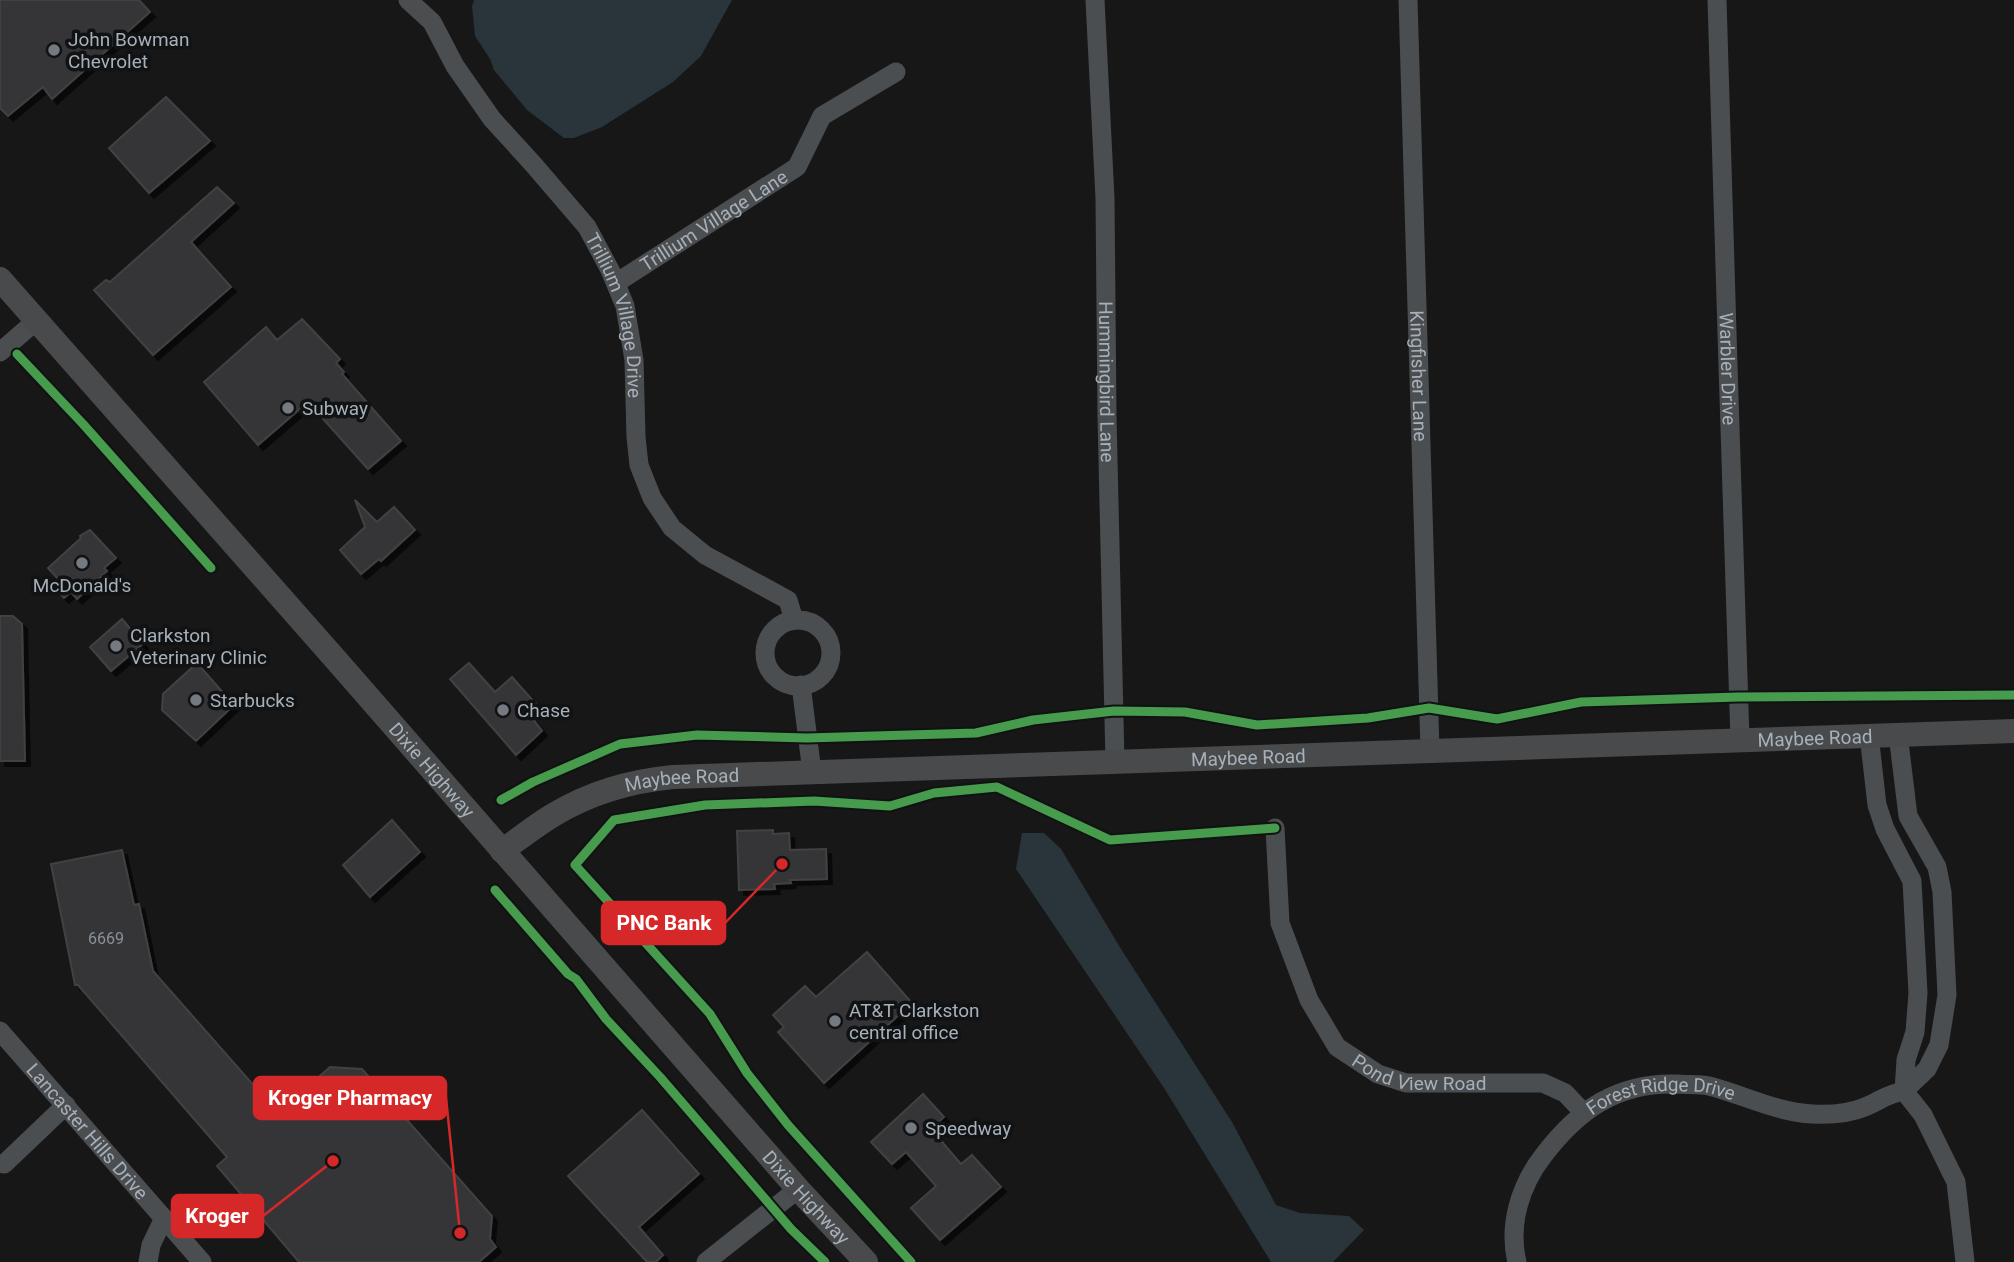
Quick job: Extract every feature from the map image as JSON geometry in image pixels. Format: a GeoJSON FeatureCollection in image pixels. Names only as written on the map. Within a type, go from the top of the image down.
{"type":"FeatureCollection","features":[{"type":"Feature","properties":{"kind":"main road","name":"Dixie Highway"},"geometry":{"type":"LineString","coordinates":[[0,279],[798,1189],[866,1262]]}},
{"type":"Feature","properties":{"kind":"main road","name":"Maybee Road"},"geometry":{"type":"LineString","coordinates":[[502,851],[554,814],[587,798],[646,779],[2014,731]]}},
{"type":"Feature","properties":{"kind":"street","name":"Trillium Village Drive"},"geometry":{"type":"LineString","coordinates":[[408,0],[432,22],[454,66],[492,120],[533,163],[587,227],[616,283],[625,306],[634,360],[639,465],[652,498],[672,528],[705,555],[788,600],[794,620]]}},
{"type":"Feature","properties":{"kind":"street","name":"Hummingbird Lane"},"geometry":{"type":"LineString","coordinates":[[1095,0],[1105,198],[1115,762]]}},
{"type":"Feature","properties":{"kind":"street","name":"Kingfisher Lane"},"geometry":{"type":"LineString","coordinates":[[1408,0],[1430,751]]}},
{"type":"Feature","properties":{"kind":"street","name":"Warbler Drive"},"geometry":{"type":"LineString","coordinates":[[1717,0],[1740,740]]}},
{"type":"Feature","properties":{"kind":"street","name":"Trillium Village Lane"},"geometry":{"type":"LineString","coordinates":[[616,283],[797,167],[822,116],[896,72]]}},
{"type":"Feature","properties":{"kind":"street"},"geometry":{"type":"LineString","coordinates":[[0,352],[37,320]]}},
{"type":"Feature","properties":{"kind":"street"},"geometry":{"type":"LineString","coordinates":[[794,620],[807,621],[818,627],[827,637],[830,649],[829,662],[824,673],[814,681],[801,685],[789,684],[777,678],[769,669],[765,657],[766,644],[772,632],[782,624],[794,620]]}},
{"type":"Feature","properties":{"kind":"street"},"geometry":{"type":"LineString","coordinates":[[801,685],[812,772]]}},
{"type":"Feature","properties":{"kind":"street","name":"Forest Ridge Drive"},"geometry":{"type":"LineString","coordinates":[[1517,1262],[1514,1229],[1517,1205],[1535,1167],[1571,1122],[1620,1091],[1654,1084],[1706,1085],[1766,1105],[1811,1114],[1841,1114],[1865,1107],[1889,1093],[1904,1091],[1927,1069],[1939,1045],[1947,995],[1942,892],[1937,867],[1908,816],[1898,734]]}},
{"type":"Feature","properties":{"kind":"street"},"geometry":{"type":"LineString","coordinates":[[1869,735],[1877,805],[1885,829],[1912,881],[1918,993],[1915,1031],[1906,1060],[1904,1091],[1923,1115],[1956,1182],[1965,1262]]}},
{"type":"Feature","properties":{"kind":"street"},"geometry":{"type":"LineString","coordinates":[[1885,829],[1908,816]]}},
{"type":"Feature","properties":{"kind":"street","name":"Pond View Road"},"geometry":{"type":"LineString","coordinates":[[1275,828],[1280,923],[1309,1000],[1337,1047],[1378,1074],[1406,1083],[1543,1083],[1565,1093],[1584,1113]]}},
{"type":"Feature","properties":{"kind":"street"},"geometry":{"type":"LineString","coordinates":[[1918,993],[1947,995]]}},
{"type":"Feature","properties":{"kind":"street","name":"Lancaster Hills Drive"},"geometry":{"type":"LineString","coordinates":[[0,1031],[202,1262]]}},
{"type":"Feature","properties":{"kind":"street"},"geometry":{"type":"LineString","coordinates":[[4,1164],[66,1105]]}},
{"type":"Feature","properties":{"kind":"street"},"geometry":{"type":"LineString","coordinates":[[706,1262],[798,1189]]}},
{"type":"Feature","properties":{"kind":"street"},"geometry":{"type":"LineString","coordinates":[[148,1262],[151,1245],[164,1218]]}},
{"type":"Feature","properties":{"kind":"shaded area"},"geometry":{"type":"Polygon","coordinates":[[[474,0],[732,0],[701,56],[673,82],[602,127],[574,138],[564,138],[527,110],[494,70],[475,36],[472,6],[474,0]]]}},
{"type":"Feature","properties":{"kind":"shaded area"},"geometry":{"type":"Polygon","coordinates":[[[1022,833],[1044,833],[1061,849],[1121,949],[1232,1122],[1276,1205],[1300,1213],[1349,1216],[1364,1230],[1333,1262],[1271,1262],[1164,1088],[1016,869],[1022,833]]]}},
{"type":"Feature","properties":{"kind":"building","name":"John Bowman Chevrolet"},"geometry":{"type":"Polygon","coordinates":[[[0,0],[139,0],[150,12],[52,99],[43,87],[8,116],[0,108],[0,0]]]}},
{"type":"Feature","properties":{"kind":"building"},"geometry":{"type":"Polygon","coordinates":[[[166,97],[210,141],[149,193],[109,148],[166,97]]]}},
{"type":"Feature","properties":{"kind":"building"},"geometry":{"type":"Polygon","coordinates":[[[217,187],[234,203],[191,242],[231,287],[153,355],[94,290],[106,280],[110,282],[217,187]]]}},
{"type":"Feature","properties":{"kind":"building"},"geometry":{"type":"Polygon","coordinates":[[[302,319],[340,359],[336,363],[344,372],[342,374],[401,441],[368,469],[308,402],[258,445],[204,382],[266,327],[277,340],[302,319]]]}},
{"type":"Feature","properties":{"kind":"building"},"geometry":{"type":"Polygon","coordinates":[[[355,500],[377,522],[394,507],[415,530],[381,561],[379,559],[361,574],[340,550],[365,527],[355,500]]]}},
{"type":"Feature","properties":{"kind":"building","name":"McDonald's"},"geometry":{"type":"Polygon","coordinates":[[[90,530],[116,558],[104,568],[107,571],[77,599],[71,592],[64,598],[54,588],[61,582],[48,568],[81,538],[80,536],[90,530]]]}},
{"type":"Feature","properties":{"kind":"building"},"geometry":{"type":"Polygon","coordinates":[[[0,616],[13,616],[22,624],[25,761],[0,761],[0,616]]]}},
{"type":"Feature","properties":{"kind":"building","name":"Clarkston Veterinary Clinic"},"geometry":{"type":"Polygon","coordinates":[[[122,619],[143,644],[111,671],[90,647],[122,619]]]}},
{"type":"Feature","properties":{"kind":"building","name":"Starbucks"},"geometry":{"type":"Polygon","coordinates":[[[197,663],[234,705],[196,741],[162,710],[163,694],[197,663]]]}},
{"type":"Feature","properties":{"kind":"building","name":"Chase"},"geometry":{"type":"Polygon","coordinates":[[[469,663],[495,692],[512,677],[536,704],[527,711],[542,731],[516,755],[450,679],[469,663]]]}},
{"type":"Feature","properties":{"kind":"building"},"geometry":{"type":"Polygon","coordinates":[[[392,820],[420,852],[370,897],[343,865],[392,820]]]}},
{"type":"Feature","properties":{"kind":"building"},"geometry":{"type":"Polygon","coordinates":[[[773,830],[773,834],[789,833],[790,850],[826,849],[827,879],[790,880],[791,883],[774,884],[775,889],[739,890],[737,831],[773,830]]]}},
{"type":"Feature","properties":{"kind":"building"},"geometry":{"type":"Polygon","coordinates":[[[122,850],[134,905],[139,904],[153,971],[278,1113],[330,1067],[362,1069],[492,1216],[490,1239],[496,1247],[479,1262],[299,1262],[217,1166],[227,1157],[78,985],[75,985],[51,864],[122,850]]]}},
{"type":"Feature","properties":{"kind":"building","name":"AT&T Clarkston central office"},"geometry":{"type":"Polygon","coordinates":[[[867,952],[912,1003],[824,1083],[778,1032],[784,1027],[773,1015],[805,986],[816,997],[867,952]]]}},
{"type":"Feature","properties":{"kind":"building"},"geometry":{"type":"Polygon","coordinates":[[[923,1094],[944,1117],[931,1129],[961,1164],[972,1155],[1001,1187],[940,1240],[911,1208],[936,1186],[906,1152],[892,1164],[871,1142],[923,1094]]]}},
{"type":"Feature","properties":{"kind":"building"},"geometry":{"type":"Polygon","coordinates":[[[642,1110],[699,1174],[639,1227],[663,1255],[656,1262],[647,1262],[568,1176],[642,1110]]]}},
{"type":"Feature","properties":{"kind":"cycle path"},"geometry":{"type":"LineString","coordinates":[[17,354],[211,568]]}},
{"type":"Feature","properties":{"kind":"cycle path"},"geometry":{"type":"LineString","coordinates":[[501,800],[533,782],[620,744],[697,735],[807,738],[976,733],[1033,720],[1114,711],[1185,712],[1257,725],[1368,718],[1429,708],[1497,719],[1581,702],[1738,697],[2014,695]]}},
{"type":"Feature","properties":{"kind":"cycle path"},"geometry":{"type":"LineString","coordinates":[[911,1262],[788,1125],[747,1073],[710,1014],[575,865],[614,820],[705,805],[814,801],[890,806],[934,793],[997,787],[1110,840],[1275,828]]}},
{"type":"Feature","properties":{"kind":"cycle path"},"geometry":{"type":"LineString","coordinates":[[495,890],[568,974],[576,979],[606,1019],[660,1077],[791,1229],[825,1262]]}},
{"type":"Feature","properties":{"kind":"place","name":"John Bowman Chevrolet"},"geometry":{"type":"Point","coordinates":[54,50]}},
{"type":"Feature","properties":{"kind":"place","name":"Subway"},"geometry":{"type":"Point","coordinates":[288,408]}},
{"type":"Feature","properties":{"kind":"place","name":"McDonald's"},"geometry":{"type":"Point","coordinates":[82,563]}},
{"type":"Feature","properties":{"kind":"place","name":"Clarkston Veterinary Clinic"},"geometry":{"type":"Point","coordinates":[116,646]}},
{"type":"Feature","properties":{"kind":"place","name":"Starbucks"},"geometry":{"type":"Point","coordinates":[196,700]}},
{"type":"Feature","properties":{"kind":"place","name":"Chase"},"geometry":{"type":"Point","coordinates":[503,710]}},
{"type":"Feature","properties":{"kind":"place","name":"PNC Bank"},"geometry":{"type":"Point","coordinates":[782,864]}},
{"type":"Feature","properties":{"kind":"place","name":"AT&T Clarkston central office"},"geometry":{"type":"Point","coordinates":[835,1021]}},
{"type":"Feature","properties":{"kind":"place","name":"Speedway"},"geometry":{"type":"Point","coordinates":[911,1128]}},
{"type":"Feature","properties":{"kind":"place","name":"Kroger"},"geometry":{"type":"Point","coordinates":[333,1161]}},
{"type":"Feature","properties":{"kind":"place","name":"Kroger Pharmacy"},"geometry":{"type":"Point","coordinates":[460,1233]}}]}
